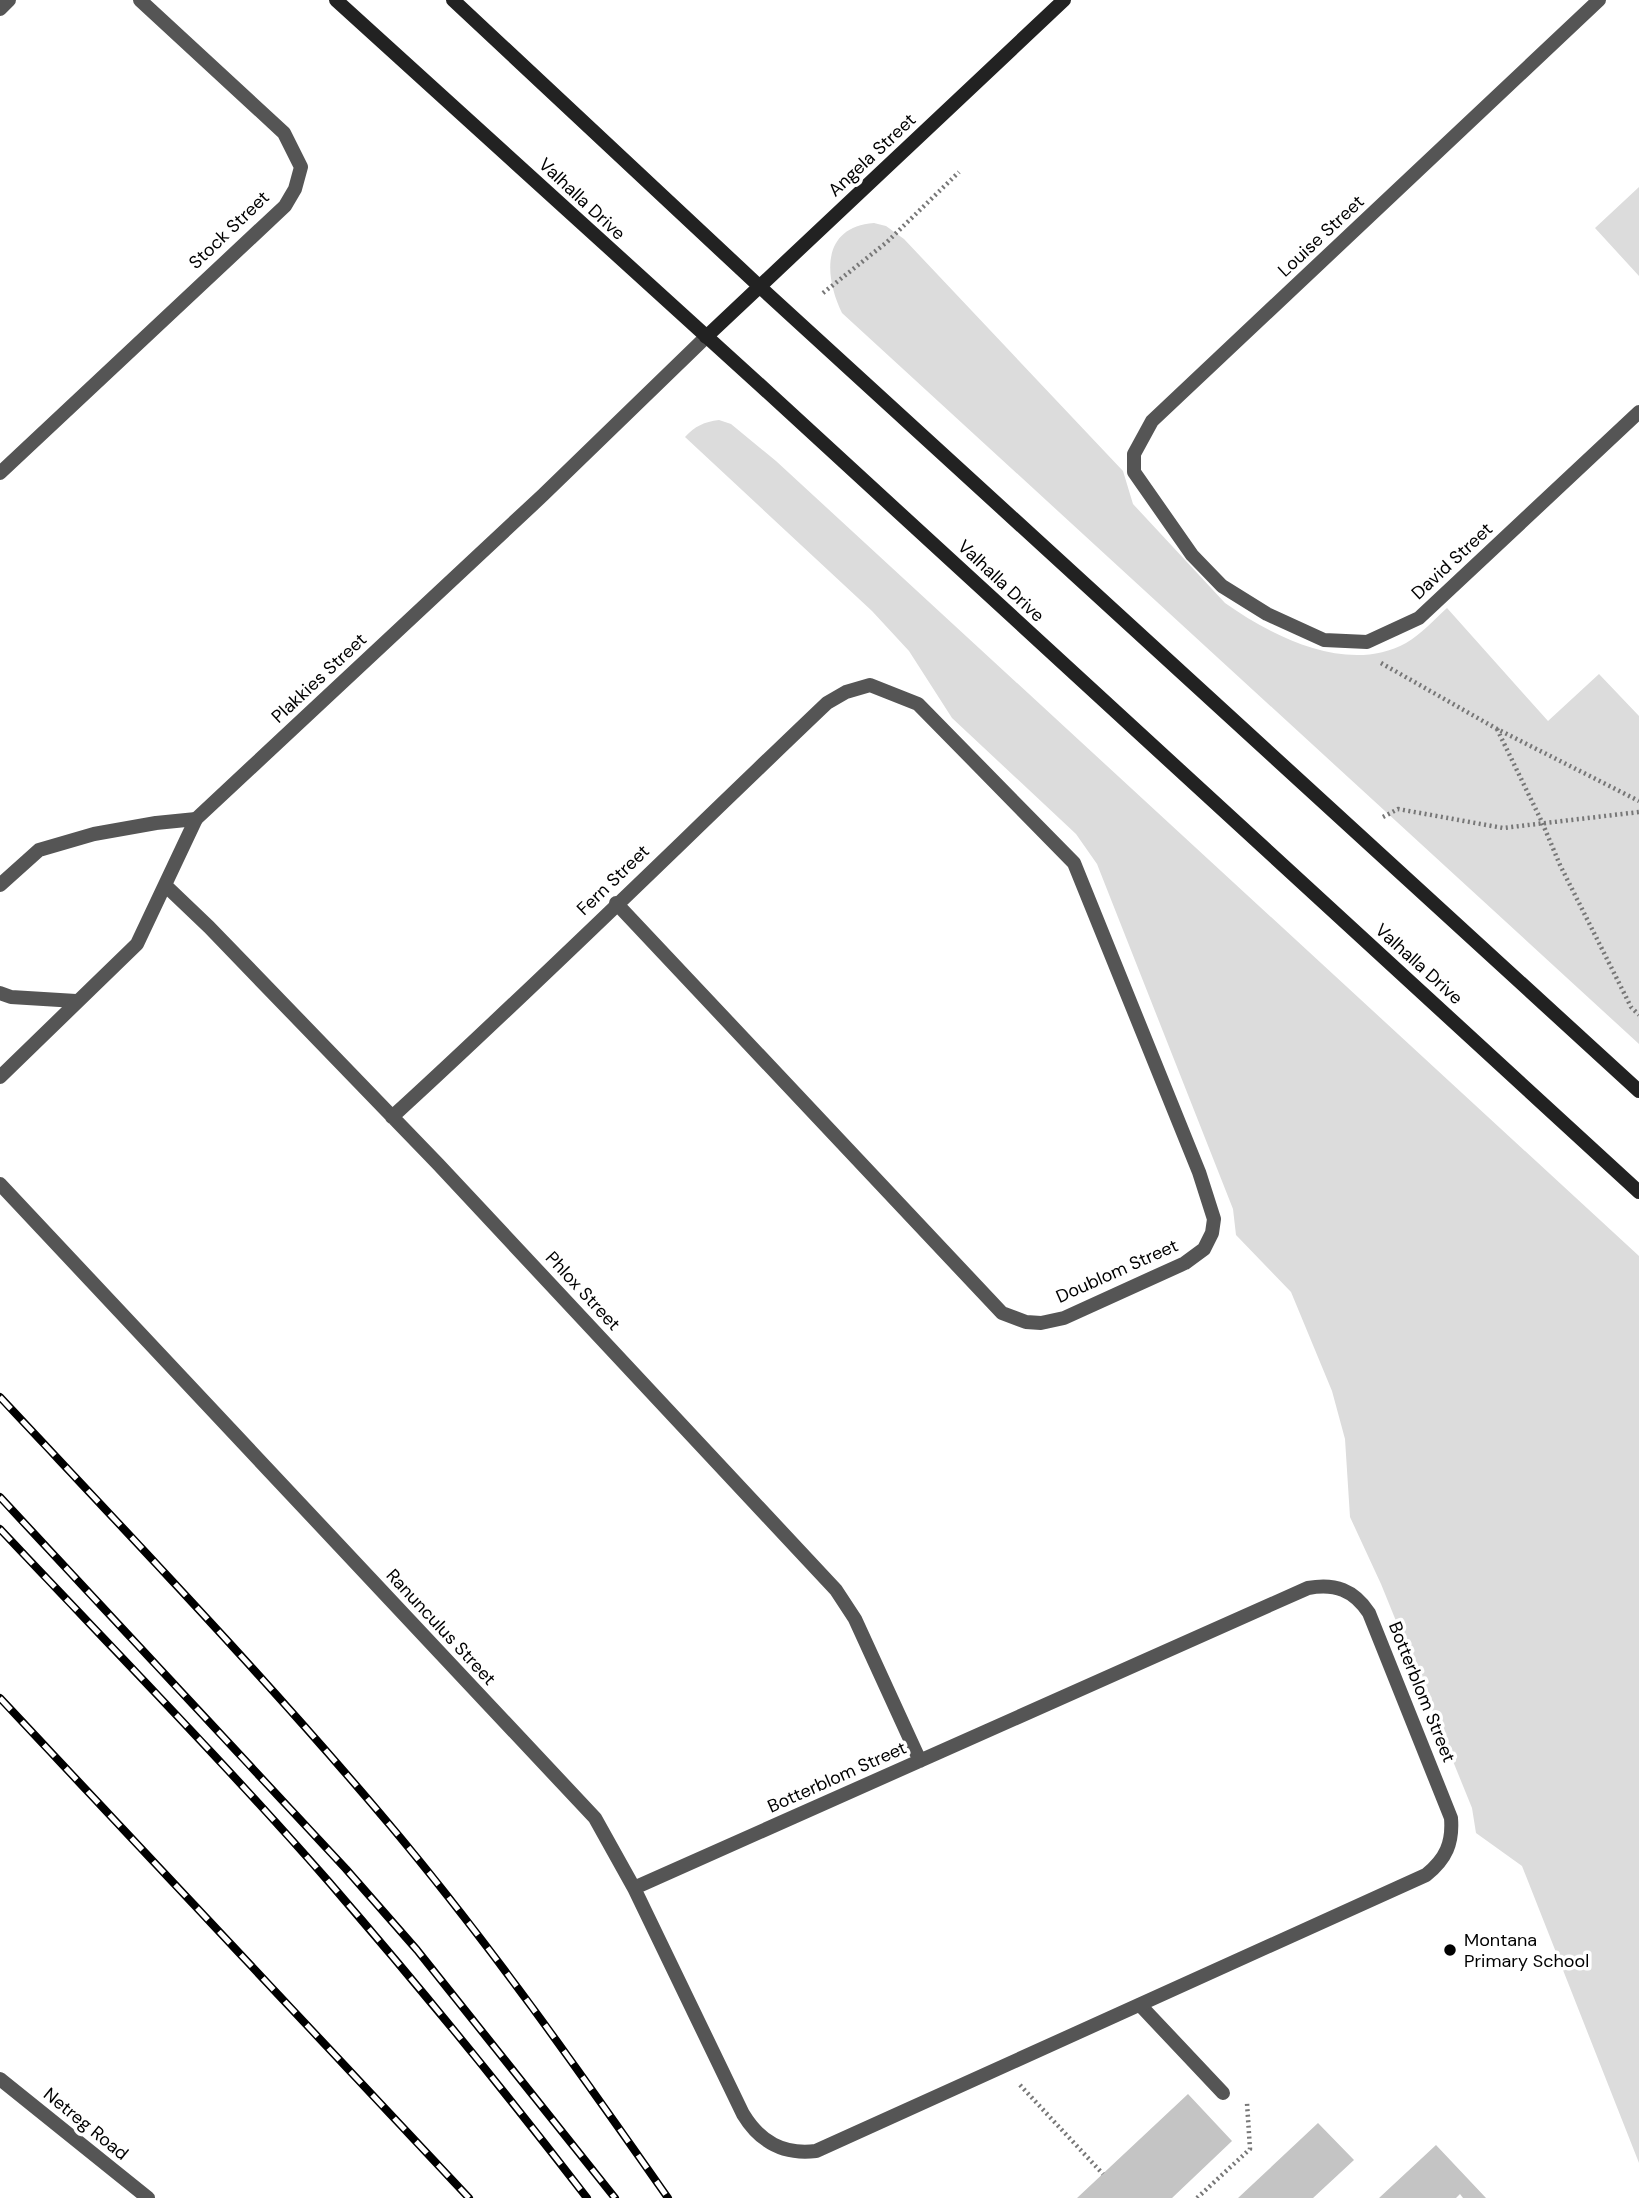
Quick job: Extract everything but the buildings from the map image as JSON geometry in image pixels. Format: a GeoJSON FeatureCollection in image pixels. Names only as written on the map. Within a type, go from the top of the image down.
{"type":"FeatureCollection","features":[{"type":"Feature","properties":{"kind":"main road","name":"Valhalla Drive"},"geometry":{"type":"LineString","coordinates":[[336,0],[1639,1192]]}},
{"type":"Feature","properties":{"kind":"main road"},"geometry":{"type":"LineString","coordinates":[[453,0],[758,286],[1639,1091]]}},
{"type":"Feature","properties":{"kind":"main road","name":"Angela Street"},"geometry":{"type":"LineString","coordinates":[[706,337],[1064,0]]}},
{"type":"Feature","properties":{"kind":"street"},"geometry":{"type":"LineString","coordinates":[[0,9],[9,0]]}},
{"type":"Feature","properties":{"kind":"street","name":"Stock Street"},"geometry":{"type":"LineString","coordinates":[[0,473],[285,206],[295,189],[301,167],[284,133],[140,0]]}},
{"type":"Feature","properties":{"kind":"street","name":"Louise Street"},"geometry":{"type":"LineString","coordinates":[[1167,522],[1134,472],[1134,454],[1152,421],[1599,0]]}},
{"type":"Feature","properties":{"kind":"street","name":"Plakkies Street"},"geometry":{"type":"LineString","coordinates":[[0,1077],[137,944],[196,819],[543,495],[706,337]]}},
{"type":"Feature","properties":{"kind":"street","name":"David Street"},"geometry":{"type":"LineString","coordinates":[[1167,522],[1192,555],[1222,586],[1267,614],[1324,640],[1367,642],[1419,618],[1639,412]]}},
{"type":"Feature","properties":{"kind":"street","name":"Fern Street"},"geometry":{"type":"LineString","coordinates":[[392,1117],[827,703],[846,692],[870,685]]}},
{"type":"Feature","properties":{"kind":"street","name":"Doublom Street"},"geometry":{"type":"LineString","coordinates":[[616,903],[1002,1313],[1026,1322],[1041,1323],[1064,1318],[1185,1263],[1204,1248],[1212,1233],[1214,1219],[1199,1172],[1074,863],[918,704],[870,685]]}},
{"type":"Feature","properties":{"kind":"street"},"geometry":{"type":"LineString","coordinates":[[0,885],[39,850],[94,834],[196,819]]}},
{"type":"Feature","properties":{"kind":"street","name":"Phlox Street"},"geometry":{"type":"LineString","coordinates":[[165,886],[392,1117],[835,1590],[855,1619],[920,1761]]}},
{"type":"Feature","properties":{"kind":"street"},"geometry":{"type":"LineString","coordinates":[[0,993],[11,997],[76,1001]]}},
{"type":"Feature","properties":{"kind":"street","name":"Ranunculus Street"},"geometry":{"type":"LineString","coordinates":[[0,1184],[596,1818],[634,1888],[743,2114],[756,2132],[778,2148]]}},
{"type":"Feature","properties":{"kind":"street","name":"Botterblom Street"},"geometry":{"type":"LineString","coordinates":[[634,1888],[1308,1588],[1336,1586],[1361,1600],[1370,1613],[1451,1818],[1450,1844],[1445,1857],[1426,1875],[816,2151],[793,2152],[778,2148]]}},
{"type":"Feature","properties":{"kind":"street"},"geometry":{"type":"LineString","coordinates":[[1140,2005],[1223,2093]]}},
{"type":"Feature","properties":{"kind":"street","name":"Netreg Road"},"geometry":{"type":"LineString","coordinates":[[0,2080],[148,2198]]}},
{"type":"Feature","properties":{"kind":"path"},"geometry":{"type":"LineString","coordinates":[[823,293],[887,242],[959,172]]}},
{"type":"Feature","properties":{"kind":"path"},"geometry":{"type":"LineString","coordinates":[[1367,642],[1382,664],[1497,729],[1639,801]]}},
{"type":"Feature","properties":{"kind":"path"},"geometry":{"type":"LineString","coordinates":[[1497,729],[1560,865],[1631,1007],[1639,1015]]}},
{"type":"Feature","properties":{"kind":"path"},"geometry":{"type":"LineString","coordinates":[[1383,817],[1398,809],[1503,828],[1639,812]]}},
{"type":"Feature","properties":{"kind":"path"},"geometry":{"type":"LineString","coordinates":[[1003,2067],[1103,2174]]}},
{"type":"Feature","properties":{"kind":"path"},"geometry":{"type":"LineString","coordinates":[[1198,2198],[1250,2148],[1247,2098]]}},
{"type":"Feature","properties":{"kind":"shaded area"},"geometry":{"type":"Polygon","coordinates":[[[1639,187],[1639,276],[1595,228],[1639,187]]]}},
{"type":"Feature","properties":{"kind":"shaded area"},"geometry":{"type":"Polygon","coordinates":[[[874,223],[886,226],[904,239],[1123,471],[1133,504],[1225,603],[1244,616],[1312,648],[1360,655],[1384,652],[1406,643],[1447,608],[1548,721],[1599,674],[1639,716],[1639,1044],[842,313],[832,284],[831,256],[836,243],[844,234],[857,226],[874,223]]]}},
{"type":"Feature","properties":{"kind":"shaded area"},"geometry":{"type":"Polygon","coordinates":[[[719,420],[731,424],[776,461],[1639,1256],[1639,2163],[1522,1866],[1476,1833],[1472,1808],[1381,1584],[1350,1517],[1345,1439],[1332,1391],[1291,1292],[1236,1235],[1233,1209],[1097,864],[1076,834],[952,718],[909,651],[872,611],[685,437],[700,425],[719,420]]]}},
{"type":"Feature","properties":{"kind":"railway"},"geometry":{"type":"LineString","coordinates":[[0,1397],[246,1661],[389,1824],[498,1961],[668,2198]]}},
{"type":"Feature","properties":{"kind":"railway"},"geometry":{"type":"LineString","coordinates":[[0,1497],[346,1869],[417,1950],[615,2198]]}},
{"type":"Feature","properties":{"kind":"railway"},"geometry":{"type":"LineString","coordinates":[[0,1529],[207,1748],[329,1882],[460,2038],[587,2198]]}},
{"type":"Feature","properties":{"kind":"railway"},"geometry":{"type":"LineString","coordinates":[[0,1698],[469,2198]]}},
{"type":"Feature","properties":{"kind":"place","name":"Montana Primary School"},"geometry":{"type":"Point","coordinates":[1450,1950]}}]}
